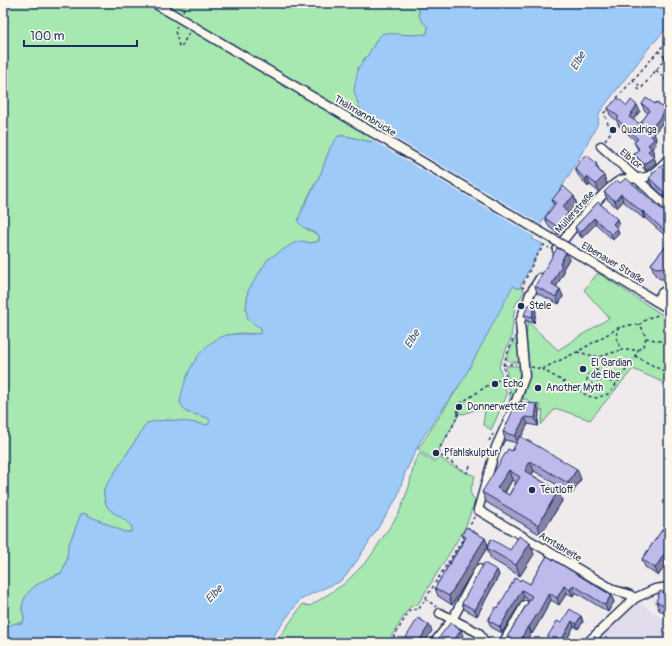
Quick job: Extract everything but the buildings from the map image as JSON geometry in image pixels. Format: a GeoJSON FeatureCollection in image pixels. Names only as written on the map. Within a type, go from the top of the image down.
{"type":"FeatureCollection","features":[{"type":"Feature","properties":{"kind":"street","name":"Thälmannbrücke"},"geometry":{"type":"LineString","coordinates":[[154,3],[566,247]]}},
{"type":"Feature","properties":{"kind":"street","name":"Elbtor"},"geometry":{"type":"LineString","coordinates":[[601,146],[636,178],[647,177],[669,158]]}},
{"type":"Feature","properties":{"kind":"street"},"geometry":{"type":"LineString","coordinates":[[636,178],[669,208]]}},
{"type":"Feature","properties":{"kind":"street","name":"Müllerstraße"},"geometry":{"type":"LineString","coordinates":[[554,255],[563,239],[608,190],[620,180],[636,178]]}},
{"type":"Feature","properties":{"kind":"street","name":"Elbenauer Straße"},"geometry":{"type":"LineString","coordinates":[[566,247],[669,309]]}},
{"type":"Feature","properties":{"kind":"street"},"geometry":{"type":"LineString","coordinates":[[478,510],[496,447],[512,412],[525,376],[520,322],[530,294],[545,270]]}},
{"type":"Feature","properties":{"kind":"street"},"geometry":{"type":"LineString","coordinates":[[656,301],[662,293],[669,288]]}},
{"type":"Feature","properties":{"kind":"street","name":"Amtsbreite"},"geometry":{"type":"LineString","coordinates":[[478,510],[614,590],[628,594],[635,598]]}},
{"type":"Feature","properties":{"kind":"street"},"geometry":{"type":"LineString","coordinates":[[434,643],[452,620],[480,569]]}},
{"type":"Feature","properties":{"kind":"street"},"geometry":{"type":"LineString","coordinates":[[587,643],[635,598],[655,589],[669,587]]}},
{"type":"Feature","properties":{"kind":"street"},"geometry":{"type":"LineString","coordinates":[[503,643],[525,605]]}},
{"type":"Feature","properties":{"kind":"street"},"geometry":{"type":"LineString","coordinates":[[440,613],[479,634],[485,643]]}},
{"type":"Feature","properties":{"kind":"path"},"geometry":{"type":"LineString","coordinates":[[181,47],[190,31]]}},
{"type":"Feature","properties":{"kind":"path"},"geometry":{"type":"LineString","coordinates":[[601,146],[611,132],[604,113],[669,39]]}},
{"type":"Feature","properties":{"kind":"path"},"geometry":{"type":"LineString","coordinates":[[658,51],[666,58]]}},
{"type":"Feature","properties":{"kind":"path"},"geometry":{"type":"LineString","coordinates":[[633,80],[639,85],[637,88],[640,90],[669,54]]}},
{"type":"Feature","properties":{"kind":"path"},"geometry":{"type":"LineString","coordinates":[[656,70],[669,83]]}},
{"type":"Feature","properties":{"kind":"path"},"geometry":{"type":"LineString","coordinates":[[527,290],[522,287],[534,261],[544,245],[554,255]]}},
{"type":"Feature","properties":{"kind":"path"},"geometry":{"type":"LineString","coordinates":[[509,400],[510,392],[503,365],[524,365],[533,368],[542,368],[577,352],[618,328],[630,325],[639,325],[648,318],[658,315]]}},
{"type":"Feature","properties":{"kind":"path"},"geometry":{"type":"LineString","coordinates":[[542,368],[592,398],[608,394],[638,350],[643,346],[646,338],[642,328],[639,325]]}},
{"type":"Feature","properties":{"kind":"path"},"geometry":{"type":"LineString","coordinates":[[618,328],[616,337],[621,350]]}},
{"type":"Feature","properties":{"kind":"path"},"geometry":{"type":"LineString","coordinates":[[646,338],[669,343]]}},
{"type":"Feature","properties":{"kind":"path"},"geometry":{"type":"LineString","coordinates":[[577,352],[598,357],[621,350],[638,350]]}},
{"type":"Feature","properties":{"kind":"path"},"geometry":{"type":"LineString","coordinates":[[635,356],[669,374]]}},
{"type":"Feature","properties":{"kind":"path"},"geometry":{"type":"LineString","coordinates":[[598,357],[597,370],[603,378],[616,384]]}},
{"type":"Feature","properties":{"kind":"path"},"geometry":{"type":"LineString","coordinates":[[597,370],[591,372],[587,380],[594,384],[603,378]]}},
{"type":"Feature","properties":{"kind":"path"},"geometry":{"type":"LineString","coordinates":[[458,413],[457,404],[493,382],[506,378]]}},
{"type":"Feature","properties":{"kind":"path"},"geometry":{"type":"LineString","coordinates":[[464,401],[438,453],[440,456],[467,473],[470,466]]}},
{"type":"Feature","properties":{"kind":"path"},"geometry":{"type":"LineString","coordinates":[[488,446],[493,433]]}},
{"type":"Feature","properties":{"kind":"path"},"geometry":{"type":"LineString","coordinates":[[390,643],[410,610],[419,609],[463,539],[478,510]]}},
{"type":"Feature","properties":{"kind":"path"},"geometry":{"type":"LineString","coordinates":[[425,599],[436,606],[440,613]]}},
{"type":"Feature","properties":{"kind":"shaded area"},"geometry":{"type":"Polygon","coordinates":[[[637,601],[669,623],[669,643],[593,643],[637,601]]]}},
{"type":"Feature","properties":{"kind":"green space"},"geometry":{"type":"Polygon","coordinates":[[[3,3],[420,3],[420,16],[422,21],[428,27],[427,34],[421,35],[383,34],[378,38],[368,55],[363,60],[358,102],[360,110],[380,127],[371,142],[346,136],[339,136],[330,148],[321,173],[302,208],[303,227],[319,235],[319,241],[311,243],[301,241],[248,291],[246,310],[261,328],[261,333],[227,335],[186,412],[209,418],[210,421],[208,425],[167,420],[147,423],[104,489],[106,504],[112,512],[132,527],[131,532],[124,532],[83,513],[81,514],[68,547],[67,559],[62,572],[31,589],[27,594],[22,608],[24,620],[21,623],[16,623],[3,628],[3,3]]]}},
{"type":"Feature","properties":{"kind":"green space"},"geometry":{"type":"Polygon","coordinates":[[[598,273],[669,319],[669,385],[633,369],[590,420],[558,409],[554,410],[541,425],[543,411],[540,410],[540,405],[530,404],[529,400],[523,399],[529,374],[527,340],[528,322],[558,350],[609,318],[584,290],[598,273]]]}},
{"type":"Feature","properties":{"kind":"green space"},"geometry":{"type":"Polygon","coordinates":[[[513,282],[525,291],[515,305],[511,338],[499,366],[507,395],[491,430],[483,424],[485,411],[474,410],[464,414],[460,413],[433,460],[418,449],[458,388],[513,282]]]}},
{"type":"Feature","properties":{"kind":"green space"},"geometry":{"type":"Polygon","coordinates":[[[527,295],[517,332],[520,362],[510,362],[506,359],[515,339],[520,307],[527,295]]]}},
{"type":"Feature","properties":{"kind":"green space"},"geometry":{"type":"Polygon","coordinates":[[[507,366],[520,366],[519,377],[511,406],[508,406],[510,392],[506,369],[507,366]]]}},
{"type":"Feature","properties":{"kind":"green space"},"geometry":{"type":"Polygon","coordinates":[[[420,453],[433,462],[439,457],[450,465],[475,476],[470,492],[475,501],[465,528],[418,604],[410,607],[387,643],[275,643],[303,604],[310,606],[344,584],[368,560],[399,513],[409,487],[414,463],[420,453]]]}},
{"type":"Feature","properties":{"kind":"water","name":"Elbe"},"geometry":{"type":"Polygon","coordinates":[[[420,3],[669,3],[669,26],[648,49],[599,114],[598,123],[591,137],[532,239],[543,244],[519,289],[513,286],[463,380],[421,440],[405,473],[397,498],[356,562],[345,577],[339,582],[313,593],[299,601],[268,643],[3,643],[3,628],[16,623],[21,624],[24,620],[22,608],[24,600],[31,589],[43,581],[62,573],[67,559],[68,547],[81,514],[83,513],[124,532],[131,532],[132,527],[112,512],[106,504],[104,489],[147,423],[170,420],[208,425],[210,421],[208,418],[186,412],[180,403],[185,382],[194,362],[208,345],[217,339],[231,334],[261,333],[261,328],[248,320],[246,310],[248,291],[268,259],[294,243],[301,241],[311,243],[319,241],[319,235],[303,227],[298,222],[299,217],[321,173],[330,148],[338,136],[346,136],[371,142],[380,127],[360,110],[354,91],[358,68],[383,33],[412,35],[427,34],[428,27],[422,21],[420,16],[420,3]]]}},
{"type":"Feature","properties":{"kind":"pier"},"geometry":{"type":"Polygon","coordinates":[[[377,127],[542,225],[535,237],[370,139],[377,127]]]}},
{"type":"Feature","properties":{"kind":"place","name":"Quadriga"},"geometry":{"type":"Point","coordinates":[613,130]}},
{"type":"Feature","properties":{"kind":"place","name":"Stele"},"geometry":{"type":"Point","coordinates":[521,306]}},
{"type":"Feature","properties":{"kind":"place","name":"El Gardian de Elbe"},"geometry":{"type":"Point","coordinates":[583,369]}},
{"type":"Feature","properties":{"kind":"place","name":"Echo"},"geometry":{"type":"Point","coordinates":[495,384]}},
{"type":"Feature","properties":{"kind":"place","name":"Another Myth"},"geometry":{"type":"Point","coordinates":[538,388]}},
{"type":"Feature","properties":{"kind":"place","name":"Donnerwetter"},"geometry":{"type":"Point","coordinates":[459,407]}},
{"type":"Feature","properties":{"kind":"place","name":"Pfahlskulptur"},"geometry":{"type":"Point","coordinates":[436,453]}},
{"type":"Feature","properties":{"kind":"place","name":"Teutloff"},"geometry":{"type":"Point","coordinates":[532,490]}}]}
